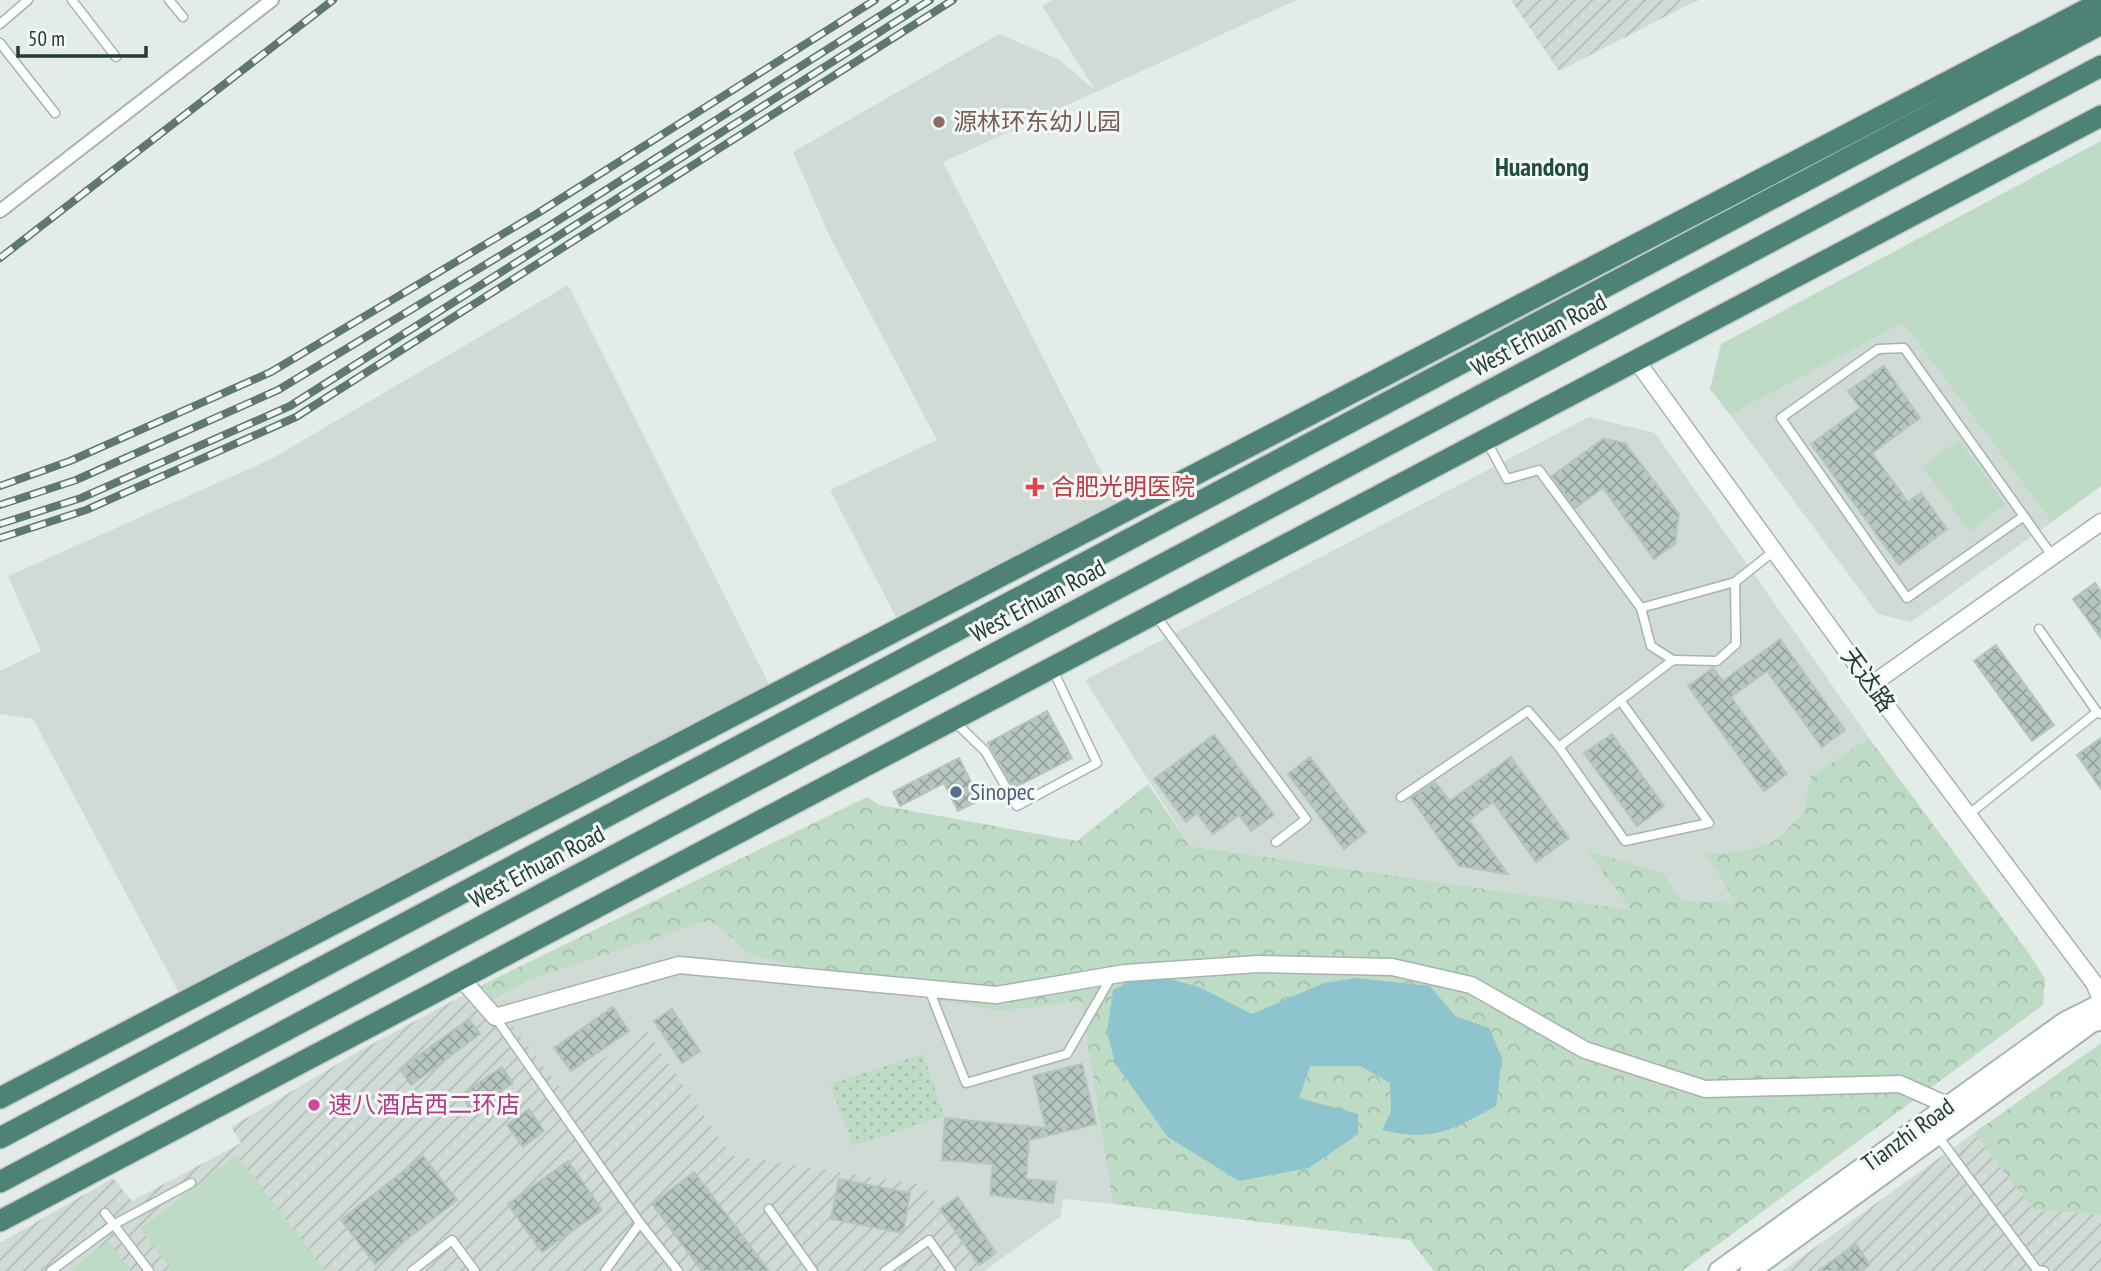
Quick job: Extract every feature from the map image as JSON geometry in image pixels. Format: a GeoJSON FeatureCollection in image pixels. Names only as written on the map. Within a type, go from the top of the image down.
{"type":"FeatureCollection","features":[{"type":"Feature","properties":{"kind":"highway","name":"West Erhuan Road"},"geometry":{"type":"LineString","coordinates":[[0,1098],[2101,2]]}},
{"type":"Feature","properties":{"kind":"highway","name":"West Erhuan Road"},"geometry":{"type":"LineString","coordinates":[[0,1138],[2101,24]]}},
{"type":"Feature","properties":{"kind":"highway","name":"West Erhuan Road"},"geometry":{"type":"LineString","coordinates":[[0,1182],[2101,66]]}},
{"type":"Feature","properties":{"kind":"highway"},"geometry":{"type":"LineString","coordinates":[[0,1221],[2101,116]]}},
{"type":"Feature","properties":{"kind":"highway"},"geometry":{"type":"LineString","coordinates":[[0,1193],[23,1170]]}},
{"type":"Feature","properties":{"kind":"street"},"geometry":{"type":"LineString","coordinates":[[0,211],[272,0]]}},
{"type":"Feature","properties":{"kind":"street","name":"天达路"},"geometry":{"type":"LineString","coordinates":[[1636,360],[1871,685],[2094,984],[2101,1001]]}},
{"type":"Feature","properties":{"kind":"street"},"geometry":{"type":"LineString","coordinates":[[1871,685],[2101,522]]}},
{"type":"Feature","properties":{"kind":"street"},"geometry":{"type":"LineString","coordinates":[[460,977],[495,1017],[679,965],[996,995],[1112,975],[1258,964],[1392,967],[1471,985],[1585,1050],[1705,1089],[1900,1084],[1949,1106]]}},
{"type":"Feature","properties":{"kind":"street","name":"Tianzhi Road"},"geometry":{"type":"LineString","coordinates":[[1750,1271],[1932,1128],[1949,1106],[2065,1022],[2101,1001]]}},
{"type":"Feature","properties":{"kind":"street","name":"Tianzhi Road"},"geometry":{"type":"LineString","coordinates":[[1719,1271],[2092,1022],[2101,1020]]}},
{"type":"Feature","properties":{"kind":"lane"},"geometry":{"type":"LineString","coordinates":[[0,24],[28,0]]}},
{"type":"Feature","properties":{"kind":"lane"},"geometry":{"type":"LineString","coordinates":[[72,0],[116,57]]}},
{"type":"Feature","properties":{"kind":"lane"},"geometry":{"type":"LineString","coordinates":[[169,0],[183,17]]}},
{"type":"Feature","properties":{"kind":"lane"},"geometry":{"type":"LineString","coordinates":[[0,43],[54,113]]}},
{"type":"Feature","properties":{"kind":"lane"},"geometry":{"type":"LineString","coordinates":[[2024,516],[1907,598],[1781,418],[1878,349],[1904,348],[2024,516],[2053,557]]}},
{"type":"Feature","properties":{"kind":"lane"},"geometry":{"type":"LineString","coordinates":[[1486,439],[1507,479],[1539,470],[1641,608],[1651,646],[1673,660],[1717,661],[1736,644],[1735,582]]}},
{"type":"Feature","properties":{"kind":"lane"},"geometry":{"type":"LineString","coordinates":[[1641,608],[1735,582],[1774,551]]}},
{"type":"Feature","properties":{"kind":"lane"},"geometry":{"type":"LineString","coordinates":[[1155,614],[1306,819],[1276,842]]}},
{"type":"Feature","properties":{"kind":"lane"},"geometry":{"type":"LineString","coordinates":[[1968,815],[2099,713],[2039,629]]}},
{"type":"Feature","properties":{"kind":"lane"},"geometry":{"type":"LineString","coordinates":[[1559,747],[1673,660]]}},
{"type":"Feature","properties":{"kind":"lane"},"geometry":{"type":"LineString","coordinates":[[953,720],[985,751],[1017,806],[1097,763],[1052,668]]}},
{"type":"Feature","properties":{"kind":"lane"},"geometry":{"type":"LineString","coordinates":[[1401,797],[1528,711],[1559,747],[1625,841],[1709,823],[1620,700]]}},
{"type":"Feature","properties":{"kind":"lane"},"geometry":{"type":"LineString","coordinates":[[928,988],[966,1083],[1067,1054],[1112,975]]}},
{"type":"Feature","properties":{"kind":"lane"},"geometry":{"type":"LineString","coordinates":[[495,1017],[640,1223],[678,1271]]}},
{"type":"Feature","properties":{"kind":"lane"},"geometry":{"type":"LineString","coordinates":[[1932,1128],[2037,1270],[2044,1271]]}},
{"type":"Feature","properties":{"kind":"lane"},"geometry":{"type":"LineString","coordinates":[[51,1271],[114,1225],[191,1183]]}},
{"type":"Feature","properties":{"kind":"lane"},"geometry":{"type":"LineString","coordinates":[[769,1209],[813,1271]]}},
{"type":"Feature","properties":{"kind":"lane"},"geometry":{"type":"LineString","coordinates":[[105,1213],[149,1271]]}},
{"type":"Feature","properties":{"kind":"lane"},"geometry":{"type":"LineString","coordinates":[[604,1271],[640,1223]]}},
{"type":"Feature","properties":{"kind":"lane"},"geometry":{"type":"LineString","coordinates":[[412,1271],[452,1240],[475,1271]]}},
{"type":"Feature","properties":{"kind":"lane"},"geometry":{"type":"LineString","coordinates":[[886,1271],[929,1240],[951,1271]]}},
{"type":"Feature","properties":{"kind":"shaded area"},"geometry":{"type":"Polygon","coordinates":[[[1052,0],[1297,0],[943,162],[1122,512],[901,627],[830,490],[937,440],[829,235],[793,152],[999,34],[1058,59],[1095,90],[1042,6],[1052,0]]]}},
{"type":"Feature","properties":{"kind":"shaded area"},"geometry":{"type":"Polygon","coordinates":[[[1511,0],[1698,0],[1559,71],[1511,0]]]}},
{"type":"Feature","properties":{"kind":"shaded area"},"geometry":{"type":"Polygon","coordinates":[[[568,285],[774,694],[184,1002],[33,719],[0,714],[0,671],[41,651],[8,576],[271,459],[568,285]]]}},
{"type":"Feature","properties":{"kind":"shaded area"},"geometry":{"type":"Polygon","coordinates":[[[1903,323],[2052,522],[1911,622],[1878,614],[1730,415],[1903,323]]]}},
{"type":"Feature","properties":{"kind":"shaded area"},"geometry":{"type":"Polygon","coordinates":[[[1589,417],[1655,433],[1869,738],[1811,776],[1803,814],[1776,840],[1747,850],[1706,854],[1737,903],[1682,900],[1663,873],[1587,853],[1633,910],[1190,846],[1085,680],[1589,417]]]}},
{"type":"Feature","properties":{"kind":"shaded area"},"geometry":{"type":"Polygon","coordinates":[[[710,920],[752,955],[1000,1011],[1081,1001],[1113,1204],[1063,1199],[1060,1217],[984,1271],[923,1185],[731,1155],[646,1030],[560,1088],[493,1000],[532,979],[710,920]]]}},
{"type":"Feature","properties":{"kind":"shaded area"},"geometry":{"type":"Polygon","coordinates":[[[482,985],[560,1088],[646,1030],[731,1155],[923,1185],[984,1271],[0,1271],[0,1243],[113,1178],[132,1201],[241,1143],[231,1127],[361,1050],[482,985]]]}},
{"type":"Feature","properties":{"kind":"shaded area"},"geometry":{"type":"Polygon","coordinates":[[[1974,1133],[2034,1210],[2101,1214],[2101,1271],[1782,1271],[1974,1133]]]}},
{"type":"Feature","properties":{"kind":"green space"},"geometry":{"type":"Polygon","coordinates":[[[2101,141],[2101,486],[2052,522],[1903,323],[1730,415],[1710,389],[1721,344],[2101,141]]]}},
{"type":"Feature","properties":{"kind":"green space"},"geometry":{"type":"Polygon","coordinates":[[[1959,440],[2005,504],[1969,531],[1922,466],[1959,440]]]}},
{"type":"Feature","properties":{"kind":"green space"},"geometry":{"type":"Polygon","coordinates":[[[1869,738],[2030,955],[2045,979],[2043,1005],[1682,1271],[1434,1271],[1410,1240],[1113,1204],[1081,1001],[1000,1011],[932,999],[752,955],[710,920],[532,979],[493,1000],[482,985],[867,797],[879,805],[1077,841],[1148,784],[1190,846],[1632,910],[1586,851],[1663,873],[1682,900],[1736,903],[1706,854],[1747,850],[1776,840],[1803,814],[1811,776],[1869,738]]]}},
{"type":"Feature","properties":{"kind":"green space"},"geometry":{"type":"Polygon","coordinates":[[[2101,1043],[2101,1214],[2034,1210],[1974,1133],[2101,1043]]]}},
{"type":"Feature","properties":{"kind":"green space"},"geometry":{"type":"Polygon","coordinates":[[[923,1054],[944,1116],[853,1146],[830,1084],[923,1054]]]}},
{"type":"Feature","properties":{"kind":"green space"},"geometry":{"type":"Polygon","coordinates":[[[237,1155],[325,1271],[172,1271],[140,1229],[237,1155]]]}},
{"type":"Feature","properties":{"kind":"green space"},"geometry":{"type":"Polygon","coordinates":[[[108,1241],[131,1271],[70,1271],[108,1241]]]}},
{"type":"Feature","properties":{"kind":"water"},"geometry":{"type":"Polygon","coordinates":[[[1147,973],[1199,987],[1252,1014],[1324,983],[1357,978],[1430,986],[1455,1016],[1489,1028],[1502,1058],[1496,1106],[1442,1132],[1415,1135],[1382,1130],[1391,1111],[1390,1083],[1360,1066],[1310,1066],[1299,1098],[1358,1114],[1358,1134],[1309,1168],[1239,1181],[1168,1137],[1115,1063],[1107,1032],[1113,990],[1147,973]]]}},
{"type":"Feature","properties":{"kind":"building"},"geometry":{"type":"Polygon","coordinates":[[[1884,366],[1920,418],[1872,453],[1908,502],[1921,493],[1947,529],[1899,565],[1811,444],[1860,408],[1848,391],[1884,366]]]}},
{"type":"Feature","properties":{"kind":"building"},"geometry":{"type":"Polygon","coordinates":[[[1603,439],[1625,443],[1679,514],[1675,544],[1654,559],[1603,488],[1575,508],[1552,476],[1603,439]]]}},
{"type":"Feature","properties":{"kind":"building"},"geometry":{"type":"Polygon","coordinates":[[[2095,583],[2101,592],[2101,638],[2073,599],[2095,583]]]}},
{"type":"Feature","properties":{"kind":"building"},"geometry":{"type":"Polygon","coordinates":[[[1780,639],[1845,730],[1822,747],[1767,671],[1731,697],[1787,774],[1764,791],[1688,686],[1713,668],[1723,681],[1780,639]]]}},
{"type":"Feature","properties":{"kind":"building"},"geometry":{"type":"Polygon","coordinates":[[[1996,645],[2054,725],[2032,741],[1974,661],[1996,645]]]}},
{"type":"Feature","properties":{"kind":"building"},"geometry":{"type":"Polygon","coordinates":[[[1047,711],[1072,758],[1014,788],[988,743],[1047,711]]]}},
{"type":"Feature","properties":{"kind":"building"},"geometry":{"type":"Polygon","coordinates":[[[1612,734],[1664,806],[1637,826],[1584,753],[1612,734]]]}},
{"type":"Feature","properties":{"kind":"building"},"geometry":{"type":"Polygon","coordinates":[[[1214,735],[1274,815],[1251,831],[1239,815],[1213,834],[1197,813],[1186,822],[1154,779],[1214,735]]]}},
{"type":"Feature","properties":{"kind":"building"},"geometry":{"type":"Polygon","coordinates":[[[2101,738],[2101,789],[2077,755],[2101,738]]]}},
{"type":"Feature","properties":{"kind":"building"},"geometry":{"type":"Polygon","coordinates":[[[1310,757],[1366,832],[1344,849],[1288,774],[1310,757]]]}},
{"type":"Feature","properties":{"kind":"building"},"geometry":{"type":"Polygon","coordinates":[[[1511,757],[1569,838],[1536,862],[1493,802],[1469,820],[1508,874],[1459,866],[1411,798],[1435,782],[1450,801],[1511,757]]]}},
{"type":"Feature","properties":{"kind":"building"},"geometry":{"type":"Polygon","coordinates":[[[959,758],[980,800],[958,811],[944,783],[900,806],[893,792],[959,758]]]}},
{"type":"Feature","properties":{"kind":"building"},"geometry":{"type":"Polygon","coordinates":[[[613,1007],[629,1031],[571,1071],[554,1048],[613,1007]]]}},
{"type":"Feature","properties":{"kind":"building"},"geometry":{"type":"Polygon","coordinates":[[[672,1009],[700,1051],[682,1063],[654,1021],[672,1009]]]}},
{"type":"Feature","properties":{"kind":"building"},"geometry":{"type":"Polygon","coordinates":[[[469,1019],[480,1034],[411,1085],[400,1069],[469,1019]]]}},
{"type":"Feature","properties":{"kind":"building"},"geometry":{"type":"Polygon","coordinates":[[[1082,1064],[1096,1124],[1029,1140],[1026,1179],[1056,1182],[1053,1203],[990,1195],[993,1164],[942,1160],[945,1118],[1046,1128],[1033,1076],[1082,1064]]]}},
{"type":"Feature","properties":{"kind":"building"},"geometry":{"type":"Polygon","coordinates":[[[502,1067],[513,1083],[471,1110],[461,1095],[502,1067]]]}},
{"type":"Feature","properties":{"kind":"building"},"geometry":{"type":"Polygon","coordinates":[[[529,1109],[544,1131],[523,1147],[507,1125],[529,1109]]]}},
{"type":"Feature","properties":{"kind":"building"},"geometry":{"type":"Polygon","coordinates":[[[423,1156],[457,1200],[375,1264],[341,1220],[423,1156]]]}},
{"type":"Feature","properties":{"kind":"building"},"geometry":{"type":"Polygon","coordinates":[[[568,1161],[602,1210],[542,1252],[508,1204],[568,1161]]]}},
{"type":"Feature","properties":{"kind":"building"},"geometry":{"type":"Polygon","coordinates":[[[694,1172],[769,1271],[702,1271],[652,1204],[694,1172]]]}},
{"type":"Feature","properties":{"kind":"building"},"geometry":{"type":"Polygon","coordinates":[[[839,1179],[910,1193],[903,1233],[831,1219],[839,1179]]]}},
{"type":"Feature","properties":{"kind":"building"},"geometry":{"type":"Polygon","coordinates":[[[958,1197],[996,1253],[979,1265],[940,1209],[958,1197]]]}},
{"type":"Feature","properties":{"kind":"building"},"geometry":{"type":"Polygon","coordinates":[[[1856,1244],[1870,1265],[1862,1271],[1818,1271],[1856,1244]]]}},
{"type":"Feature","properties":{"kind":"railway"},"geometry":{"type":"LineString","coordinates":[[0,258],[333,0]]}},
{"type":"Feature","properties":{"kind":"railway"},"geometry":{"type":"LineString","coordinates":[[0,486],[70,461],[271,372],[538,213],[875,0]]}},
{"type":"Feature","properties":{"kind":"railway"},"geometry":{"type":"LineString","coordinates":[[0,505],[76,480],[278,390],[546,228],[905,0]]}},
{"type":"Feature","properties":{"kind":"railway"},"geometry":{"type":"LineString","coordinates":[[0,524],[81,498],[290,406],[930,0]]}},
{"type":"Feature","properties":{"kind":"railway"},"geometry":{"type":"LineString","coordinates":[[0,538],[86,510],[296,417],[953,0]]}},
{"type":"Feature","properties":{"kind":"place","name":"源林环东幼儿园"},"geometry":{"type":"Point","coordinates":[939,122]}},
{"type":"Feature","properties":{"kind":"place","name":"合肥光明医院"},"geometry":{"type":"Point","coordinates":[1035,487]}},
{"type":"Feature","properties":{"kind":"place","name":"Sinopec"},"geometry":{"type":"Point","coordinates":[956,792]}},
{"type":"Feature","properties":{"kind":"place","name":"速八酒店西二环店"},"geometry":{"type":"Point","coordinates":[314,1105]}},
{"type":"Feature","properties":{"kind":"district","name":"Huandong"},"geometry":{"type":"Point","coordinates":[1542,167]}}]}
